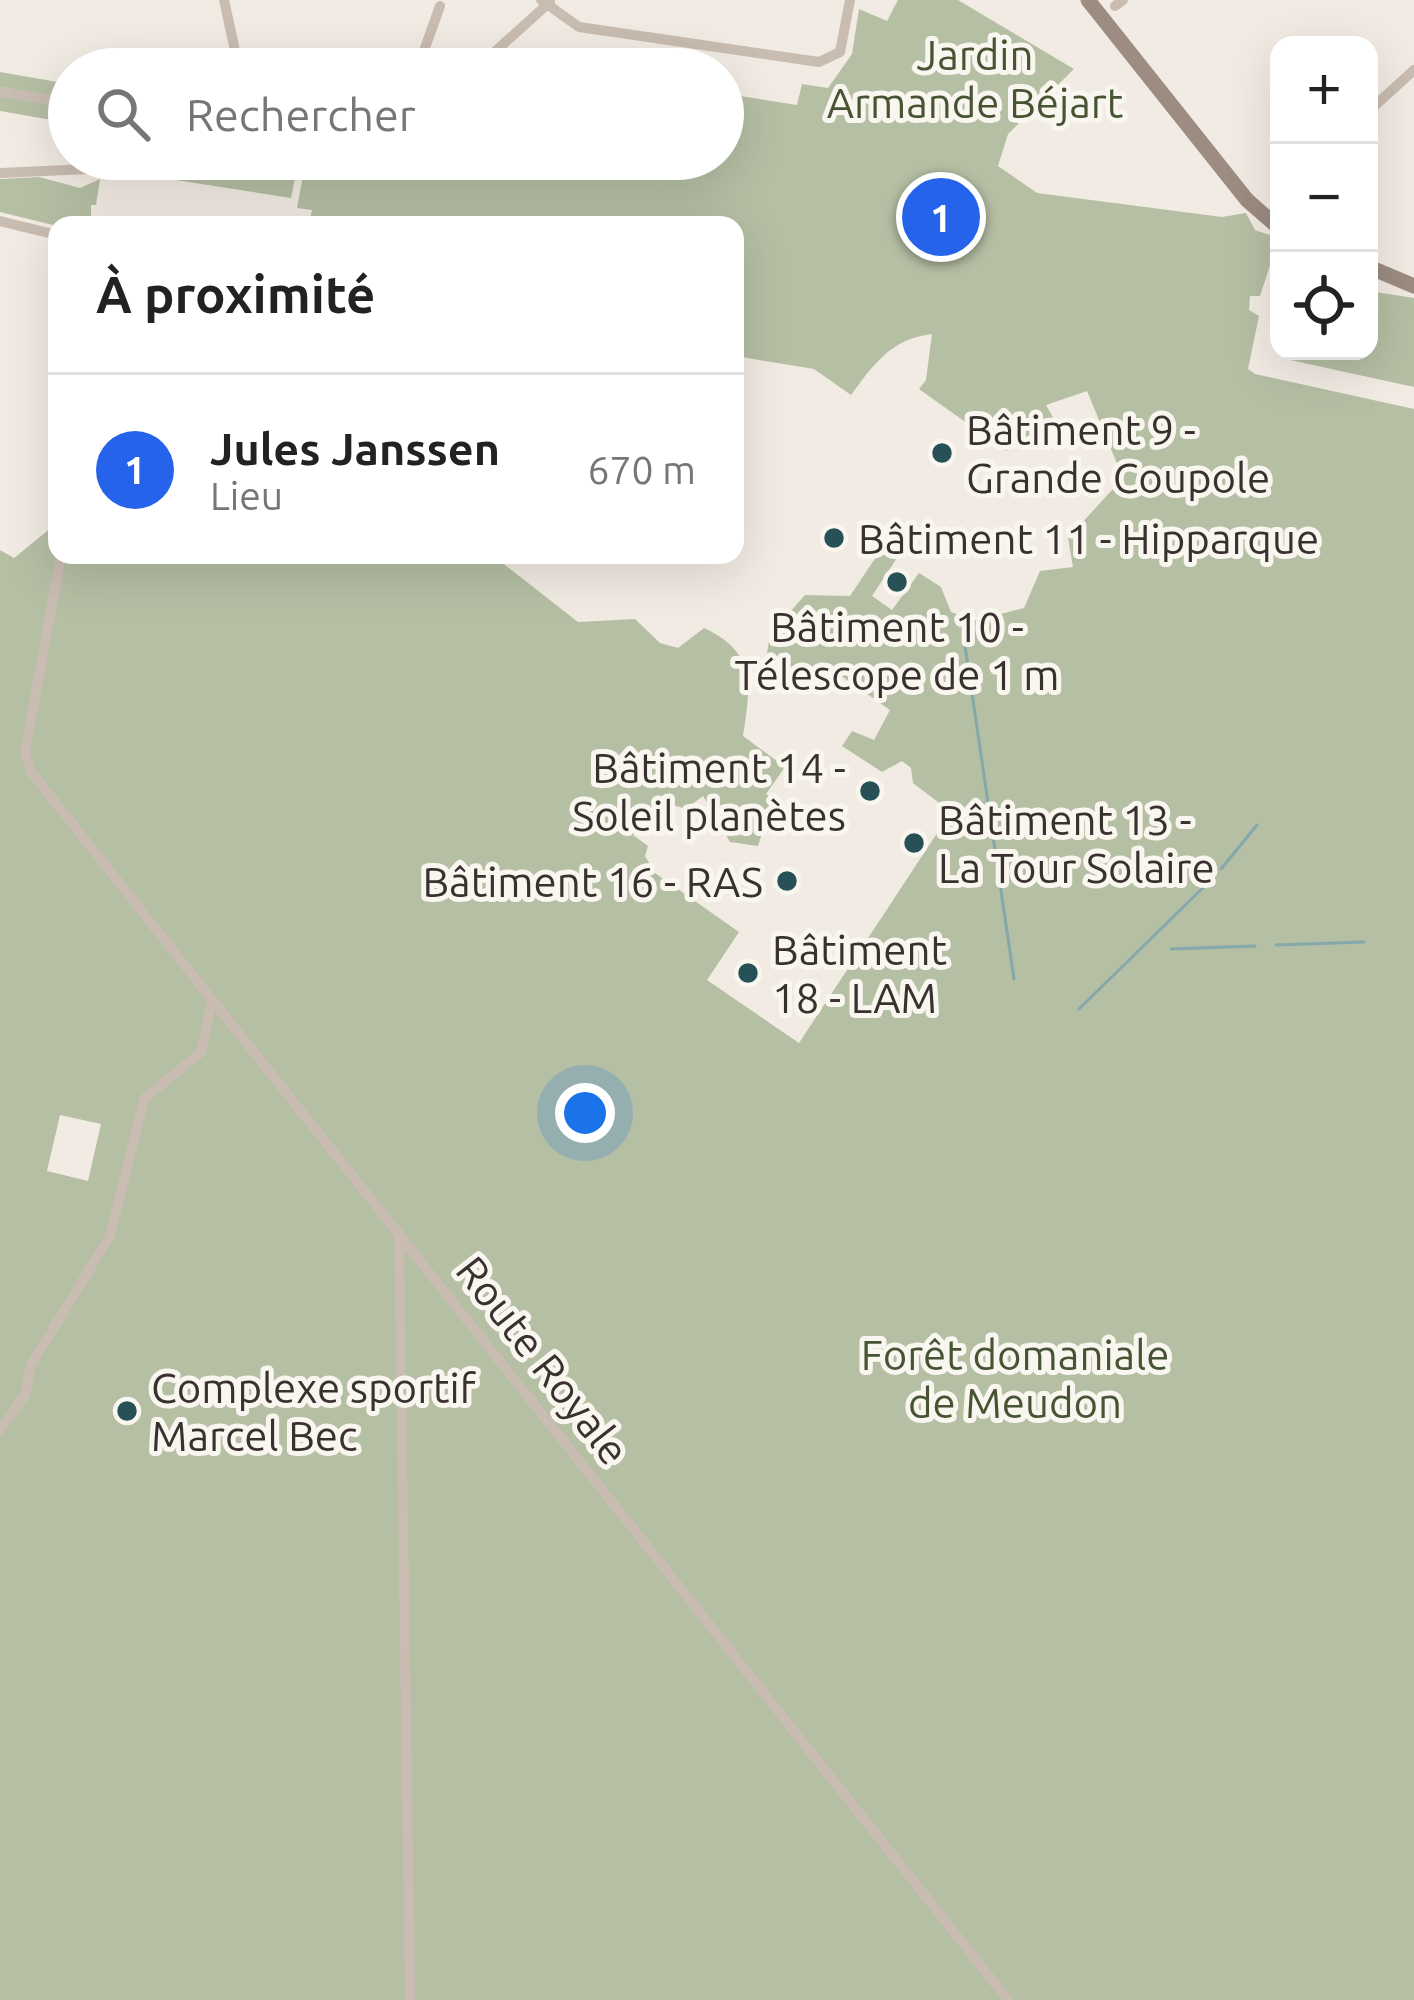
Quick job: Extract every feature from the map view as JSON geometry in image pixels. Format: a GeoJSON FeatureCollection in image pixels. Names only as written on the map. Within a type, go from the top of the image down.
{"type":"FeatureCollection","features":[{"type":"Feature","properties":{"kind":"main road"},"geometry":{"type":"LineString","coordinates":[[1088,0],[1247,200],[1270,220]]}},
{"type":"Feature","properties":{"kind":"main road"},"geometry":{"type":"LineString","coordinates":[[1378,271],[1414,286]]}},
{"type":"Feature","properties":{"kind":"street"},"geometry":{"type":"LineString","coordinates":[[224,0],[234,48]]}},
{"type":"Feature","properties":{"kind":"street"},"geometry":{"type":"LineString","coordinates":[[744,51],[819,62],[834,58],[842,47],[850,0]]}},
{"type":"Feature","properties":{"kind":"street"},"geometry":{"type":"LineString","coordinates":[[498,48],[547,2],[579,27],[723,48]]}},
{"type":"Feature","properties":{"kind":"street"},"geometry":{"type":"LineString","coordinates":[[425,48],[440,6]]}},
{"type":"Feature","properties":{"kind":"street"},"geometry":{"type":"LineString","coordinates":[[1378,103],[1414,70]]}},
{"type":"Feature","properties":{"kind":"street"},"geometry":{"type":"LineString","coordinates":[[0,92],[48,100]]}},
{"type":"Feature","properties":{"kind":"street"},"geometry":{"type":"LineString","coordinates":[[0,173],[48,171]]}},
{"type":"Feature","properties":{"kind":"street"},"geometry":{"type":"LineString","coordinates":[[0,221],[48,234]]}},
{"type":"Feature","properties":{"kind":"street","name":"Route Royale"},"geometry":{"type":"LineString","coordinates":[[59,564],[26,762],[1008,2000]]}},
{"type":"Feature","properties":{"kind":"street"},"geometry":{"type":"LineString","coordinates":[[0,1430],[25,1395],[34,1358],[110,1236],[144,1099],[201,1052],[212,998]]}},
{"type":"Feature","properties":{"kind":"street"},"geometry":{"type":"LineString","coordinates":[[399,1232],[410,2000]]}},
{"type":"Feature","properties":{"kind":"green space","name":"Forêt domaniale de Meudon"},"geometry":{"type":"Polygon","coordinates":[[[898,0],[958,0],[1074,69],[1008,134],[998,166],[1037,193],[1222,217],[1246,213],[1255,230],[1270,235],[1270,265],[1260,296],[1250,296],[1249,310],[1259,316],[1248,369],[1414,409],[1414,2000],[0,2000],[0,550],[14,558],[48,530],[48,564],[504,564],[578,622],[635,619],[660,643],[678,648],[704,628],[721,637],[746,672],[743,736],[785,767],[766,794],[780,804],[765,824],[758,846],[730,842],[703,796],[686,809],[673,805],[657,825],[638,826],[633,835],[648,846],[645,856],[655,873],[739,932],[707,980],[799,1043],[951,812],[913,783],[911,768],[902,761],[882,772],[842,746],[852,731],[874,740],[890,710],[840,675],[804,684],[767,653],[769,641],[791,629],[789,613],[805,595],[850,596],[882,548],[897,558],[872,596],[892,610],[919,573],[941,587],[951,612],[974,621],[1024,608],[1040,571],[1073,567],[1068,538],[1123,478],[1087,391],[1046,405],[1054,419],[1006,451],[919,389],[926,380],[932,334],[894,347],[851,395],[814,369],[744,357],[744,216],[311,216],[312,210],[297,208],[302,180],[744,180],[744,97],[797,105],[802,84],[828,88],[852,54],[859,9],[887,21],[898,0]],[[60,1115],[47,1171],[88,1181],[101,1124],[60,1115]]]}},
{"type":"Feature","properties":{"kind":"green space"},"geometry":{"type":"Polygon","coordinates":[[[0,72],[48,80],[48,95],[0,87],[0,72]]]}},
{"type":"Feature","properties":{"kind":"green space"},"geometry":{"type":"Polygon","coordinates":[[[0,96],[48,104],[48,119],[0,111],[0,96]]]}},
{"type":"Feature","properties":{"kind":"green space"},"geometry":{"type":"Polygon","coordinates":[[[39,177],[80,188],[100,180],[91,216],[48,216],[48,224],[0,212],[0,179],[39,177]]]}},
{"type":"Feature","properties":{"kind":"green space"},"geometry":{"type":"Polygon","coordinates":[[[176,180],[295,180],[291,198],[176,180]]]}},
{"type":"Feature","properties":{"kind":"green space"},"geometry":{"type":"Polygon","coordinates":[[[1378,292],[1414,298],[1414,387],[1290,360],[1378,360],[1378,292]]]}},
{"type":"Feature","properties":{"kind":"waterway"},"geometry":{"type":"LineString","coordinates":[[965,646],[1014,979]]}},
{"type":"Feature","properties":{"kind":"waterway"},"geometry":{"type":"LineString","coordinates":[[1221,869],[1257,825]]}},
{"type":"Feature","properties":{"kind":"waterway"},"geometry":{"type":"LineString","coordinates":[[1079,1009],[1215,876]]}},
{"type":"Feature","properties":{"kind":"waterway"},"geometry":{"type":"LineString","coordinates":[[1276,945],[1364,942]]}},
{"type":"Feature","properties":{"kind":"waterway"},"geometry":{"type":"LineString","coordinates":[[1171,949],[1255,946]]}},
{"type":"Feature","properties":{"kind":"place","name":"Jules Janssen"},"geometry":{"type":"Point","coordinates":[941,217]}},
{"type":"Feature","properties":{"kind":"place","name":"Bâtiment 9 - Grande Coupole"},"geometry":{"type":"Point","coordinates":[942,453]}},
{"type":"Feature","properties":{"kind":"place","name":"Bâtiment 11 - Hipparque"},"geometry":{"type":"Point","coordinates":[834,538]}},
{"type":"Feature","properties":{"kind":"place","name":"Bâtiment 10 - Télescope de 1 m"},"geometry":{"type":"Point","coordinates":[897,582]}},
{"type":"Feature","properties":{"kind":"place","name":"Bâtiment 14 - Soleil planètes"},"geometry":{"type":"Point","coordinates":[870,791]}},
{"type":"Feature","properties":{"kind":"place","name":"Bâtiment 13 - La Tour Solaire"},"geometry":{"type":"Point","coordinates":[914,843]}},
{"type":"Feature","properties":{"kind":"place","name":"Bâtiment 16 - RAS"},"geometry":{"type":"Point","coordinates":[787,881]}},
{"type":"Feature","properties":{"kind":"place","name":"Bâtiment 18 - LAM"},"geometry":{"type":"Point","coordinates":[748,973]}},
{"type":"Feature","properties":{"kind":"place","name":"Complexe sportif Marcel Bec"},"geometry":{"type":"Point","coordinates":[127,1411]}},
{"type":"Feature","properties":{"kind":"park label","name":"Jardin Armande Béjart"},"geometry":{"type":"Point","coordinates":[975,78]}}]}
